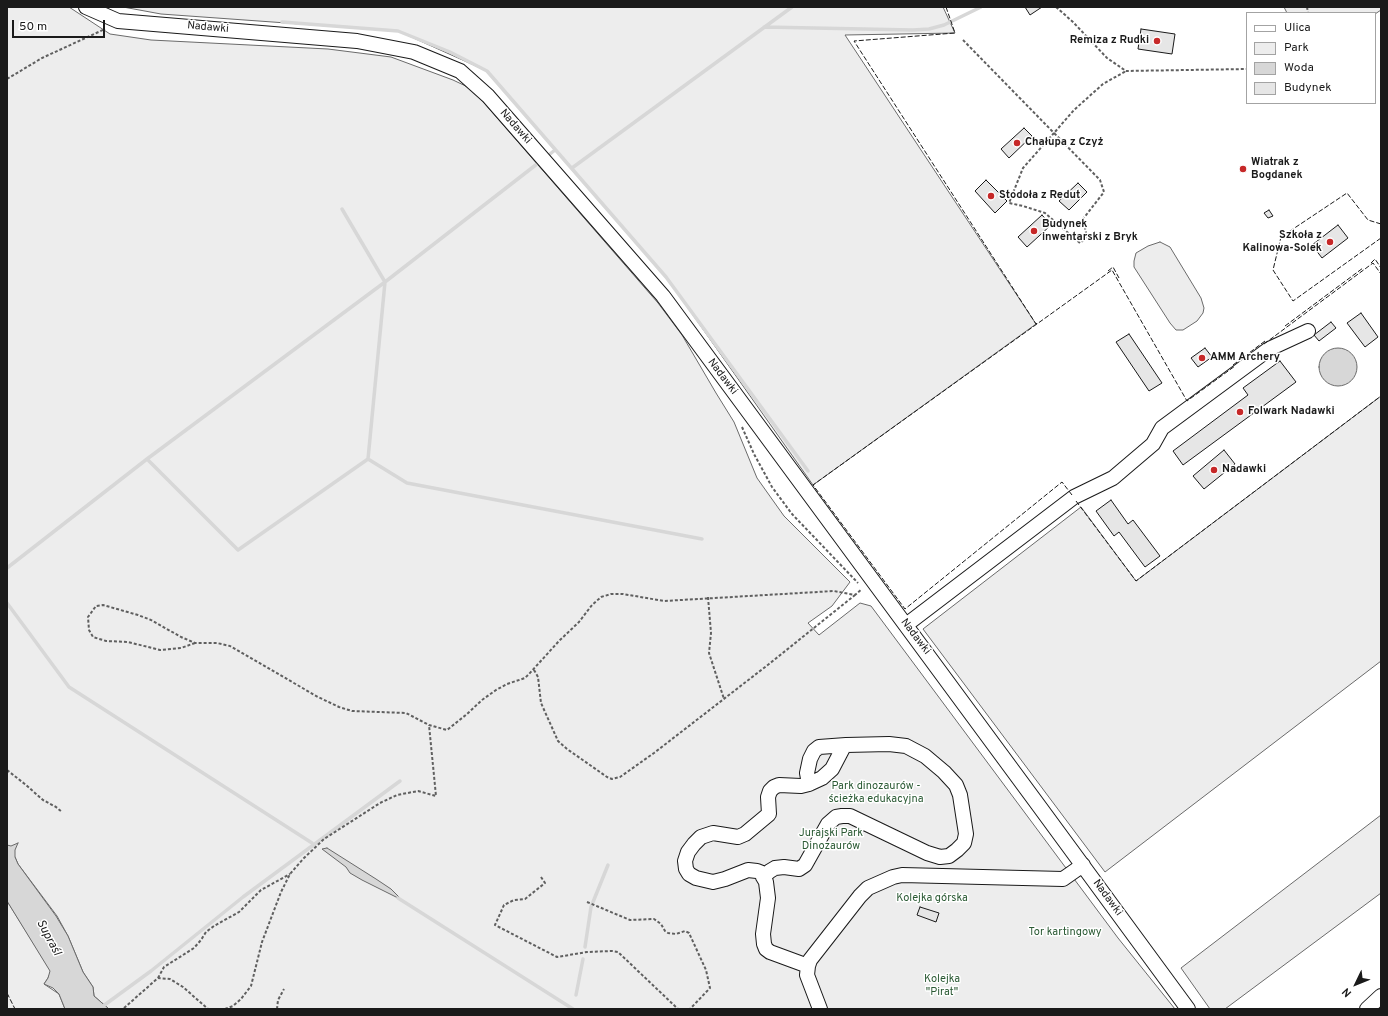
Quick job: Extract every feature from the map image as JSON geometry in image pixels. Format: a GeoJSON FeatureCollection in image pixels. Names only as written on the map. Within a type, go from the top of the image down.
{"type":"FeatureCollection","features":[{"type":"Feature","properties":{"kind":"street","name":"Nadawki"},"geometry":{"type":"LineString","coordinates":[[86,7],[118,21],[357,41],[414,52],[460,71],[488,96],[663,296],[1188,1009]]}},
{"type":"Feature","properties":{"kind":"street"},"geometry":{"type":"LineString","coordinates":[[906,625],[1074,497],[1112,478],[1153,444],[1162,428],[1269,349],[1308,331]]}},
{"type":"Feature","properties":{"kind":"street"},"geometry":{"type":"LineString","coordinates":[[763,877],[774,868],[799,869],[805,865],[828,824],[836,817],[850,816],[927,853],[940,857],[949,856],[964,843],[966,834],[960,795],[956,785],[925,756],[906,746],[889,744],[819,747],[814,751],[810,759],[807,773],[809,784]]}},
{"type":"Feature","properties":{"kind":"street"},"geometry":{"type":"LineString","coordinates":[[808,966],[770,952],[766,949],[763,934],[768,898],[766,882],[762,873],[748,870],[714,882],[689,874],[686,870],[685,861],[688,852],[701,837],[713,833],[738,837],[745,834],[769,814],[768,797],[770,791],[774,787],[801,786],[822,778],[832,769],[846,745]]}},
{"type":"Feature","properties":{"kind":"street"},"geometry":{"type":"LineString","coordinates":[[820,1009],[807,975],[808,966],[860,896],[868,888],[893,877],[902,875],[1063,880],[1083,865]]}},
{"type":"Feature","properties":{"kind":"street"},"geometry":{"type":"LineString","coordinates":[[1367,1009],[1381,996]]}},
{"type":"Feature","properties":{"kind":"path"},"geometry":{"type":"LineString","coordinates":[[1056,7],[1108,58],[1126,71]]}},
{"type":"Feature","properties":{"kind":"path"},"geometry":{"type":"LineString","coordinates":[[7,79],[42,58],[102,32],[118,21]]}},
{"type":"Feature","properties":{"kind":"path"},"geometry":{"type":"LineString","coordinates":[[963,40],[1054,133],[1100,180],[1104,192],[1083,219],[1087,237],[1080,243],[1045,213],[1009,203],[1023,168],[1054,133],[1074,110],[1103,84],[1126,71],[1246,69]]}},
{"type":"Feature","properties":{"kind":"path"},"geometry":{"type":"LineString","coordinates":[[534,670],[538,677],[541,703],[558,741],[607,777],[612,779],[620,776],[654,753],[864,588],[856,582],[792,514],[776,492],[754,454],[741,424]]}},
{"type":"Feature","properties":{"kind":"path"},"geometry":{"type":"LineString","coordinates":[[195,643],[151,620],[114,607],[103,605],[96,606],[88,617],[89,630],[93,636],[106,641],[128,642],[160,650],[180,648],[195,643],[217,643],[230,646],[293,683],[339,707],[352,711],[406,713],[429,725],[447,730],[491,693],[507,684],[524,678],[534,670],[559,641],[579,622],[592,605],[601,598],[611,594],[624,594],[664,601],[708,597],[834,591],[855,595]]}},
{"type":"Feature","properties":{"kind":"path"},"geometry":{"type":"LineString","coordinates":[[708,597],[710,633],[709,653],[724,699]]}},
{"type":"Feature","properties":{"kind":"path"},"geometry":{"type":"LineString","coordinates":[[225,1009],[241,999],[251,986],[262,942],[281,892],[290,874],[303,859],[324,839],[380,802],[397,795],[418,791],[436,796],[429,725]]}},
{"type":"Feature","properties":{"kind":"path"},"geometry":{"type":"LineString","coordinates":[[7,770],[26,784],[43,800],[56,806],[62,812]]}},
{"type":"Feature","properties":{"kind":"path"},"geometry":{"type":"LineString","coordinates":[[124,1008],[158,978],[164,967],[194,948],[206,932],[239,912],[261,890],[290,874]]}},
{"type":"Feature","properties":{"kind":"path"},"geometry":{"type":"LineString","coordinates":[[541,877],[545,883],[525,899],[514,900],[504,905],[495,925],[557,957],[587,952],[618,952],[678,1009]]}},
{"type":"Feature","properties":{"kind":"path"},"geometry":{"type":"LineString","coordinates":[[587,902],[630,920],[654,919],[661,924],[665,931],[668,932],[676,934],[685,932],[689,934],[706,970],[710,988],[690,1009]]}},
{"type":"Feature","properties":{"kind":"path"},"geometry":{"type":"LineString","coordinates":[[158,978],[170,979],[177,983],[208,1009]]}},
{"type":"Feature","properties":{"kind":"path"},"geometry":{"type":"LineString","coordinates":[[277,1009],[278,1000],[284,989]]}},
{"type":"Feature","properties":{"kind":"green space"},"geometry":{"type":"Polygon","coordinates":[[[7,7],[69,7],[110,34],[151,40],[328,49],[391,57],[453,80],[472,89],[658,303],[682,335],[734,422],[757,478],[784,516],[850,582],[832,606],[808,623],[819,635],[860,603],[871,606],[1118,938],[1175,1009],[109,1009],[94,996],[93,987],[83,972],[68,936],[57,916],[18,864],[7,846],[7,7]]]}},
{"type":"Feature","properties":{"kind":"green space"},"geometry":{"type":"Polygon","coordinates":[[[123,7],[943,7],[955,33],[845,35],[1036,324],[813,485],[666,277],[487,71],[398,31],[161,14],[123,7]]]}},
{"type":"Feature","properties":{"kind":"green space"},"geometry":{"type":"Polygon","coordinates":[[[1284,7],[1381,7],[1381,10],[1376,13],[1376,12],[1286,12],[1284,7]]]}},
{"type":"Feature","properties":{"kind":"green space"},"geometry":{"type":"Polygon","coordinates":[[[1160,242],[1170,247],[1201,298],[1204,308],[1203,313],[1197,321],[1183,330],[1176,330],[1170,323],[1134,267],[1136,253],[1148,246],[1160,242]]]}},
{"type":"Feature","properties":{"kind":"green space"},"geometry":{"type":"Polygon","coordinates":[[[1381,396],[1381,661],[1105,872],[923,629],[1081,507],[1136,581],[1381,396]]]}},
{"type":"Feature","properties":{"kind":"green space"},"geometry":{"type":"Polygon","coordinates":[[[1381,815],[1381,893],[1225,1009],[1210,1009],[1181,968],[1381,815]]]}},
{"type":"Feature","properties":{"kind":"green space"},"geometry":{"type":"Polygon","coordinates":[[[7,901],[51,971],[44,984],[59,994],[65,1009],[7,1009],[7,901]]]}},
{"type":"Feature","properties":{"kind":"water"},"geometry":{"type":"Polygon","coordinates":[[[1334,348],[1342,348],[1352,353],[1356,360],[1356,374],[1352,381],[1342,386],[1334,386],[1324,381],[1322,378],[1319,371],[1319,363],[1324,353],[1327,351],[1334,348]]]}},
{"type":"Feature","properties":{"kind":"water","name":"Supraśl"},"geometry":{"type":"Polygon","coordinates":[[[18,843],[15,850],[15,857],[18,864],[56,916],[68,936],[83,972],[93,987],[94,996],[109,1009],[65,1009],[59,994],[53,988],[44,984],[50,971],[7,901],[7,845],[11,846],[18,843]]]}},
{"type":"Feature","properties":{"kind":"water"},"geometry":{"type":"Polygon","coordinates":[[[327,848],[391,889],[402,900],[350,873],[346,867],[322,849],[327,848]]]}},
{"type":"Feature","properties":{"kind":"building"},"geometry":{"type":"Polygon","coordinates":[[[1025,7],[1042,7],[1030,15],[1025,7]]]}},
{"type":"Feature","properties":{"kind":"building","name":"Remiza z Rudki"},"geometry":{"type":"Polygon","coordinates":[[[1141,29],[1175,34],[1172,54],[1138,49],[1141,29]]]}},
{"type":"Feature","properties":{"kind":"building","name":"Chałupa z Czyż"},"geometry":{"type":"Polygon","coordinates":[[[1024,128],[1032,136],[1009,158],[1001,149],[1024,128]]]}},
{"type":"Feature","properties":{"kind":"building","name":"Stodoła z Redut"},"geometry":{"type":"Polygon","coordinates":[[[986,180],[1007,201],[995,213],[975,191],[986,180]]]}},
{"type":"Feature","properties":{"kind":"building"},"geometry":{"type":"Polygon","coordinates":[[[1078,183],[1087,192],[1069,210],[1059,201],[1078,183]]]}},
{"type":"Feature","properties":{"kind":"building"},"geometry":{"type":"Polygon","coordinates":[[[1269,210],[1273,216],[1268,218],[1264,213],[1269,210]]]}},
{"type":"Feature","properties":{"kind":"building","name":"Budynek inwentarski z Bryk"},"geometry":{"type":"Polygon","coordinates":[[[1042,215],[1051,225],[1027,247],[1018,237],[1042,215]]]}},
{"type":"Feature","properties":{"kind":"building","name":"Szkoła z Kalinowa-Solek"},"geometry":{"type":"Polygon","coordinates":[[[1338,225],[1348,238],[1322,258],[1312,245],[1338,225]]]}},
{"type":"Feature","properties":{"kind":"building"},"geometry":{"type":"Polygon","coordinates":[[[1361,313],[1378,337],[1365,347],[1347,323],[1361,313]]]}},
{"type":"Feature","properties":{"kind":"building"},"geometry":{"type":"Polygon","coordinates":[[[1331,322],[1336,328],[1319,341],[1314,335],[1331,322]]]}},
{"type":"Feature","properties":{"kind":"building"},"geometry":{"type":"Polygon","coordinates":[[[1129,334],[1162,383],[1149,391],[1116,342],[1129,334]]]}},
{"type":"Feature","properties":{"kind":"building","name":"AMM Archery"},"geometry":{"type":"Polygon","coordinates":[[[1205,348],[1212,357],[1198,367],[1191,358],[1205,348]]]}},
{"type":"Feature","properties":{"kind":"building","name":"Folwark Nadawki"},"geometry":{"type":"Polygon","coordinates":[[[1280,361],[1296,382],[1183,465],[1173,451],[1248,395],[1243,388],[1280,361]]]}},
{"type":"Feature","properties":{"kind":"building","name":"Nadawki"},"geometry":{"type":"Polygon","coordinates":[[[1224,450],[1235,464],[1204,489],[1193,476],[1224,450]]]}},
{"type":"Feature","properties":{"kind":"building"},"geometry":{"type":"Polygon","coordinates":[[[1111,500],[1128,524],[1133,520],[1160,556],[1145,567],[1119,532],[1114,536],[1096,511],[1111,500]]]}},
{"type":"Feature","properties":{"kind":"building"},"geometry":{"type":"Polygon","coordinates":[[[920,907],[939,913],[936,922],[917,915],[920,907]]]}},
{"type":"Feature","properties":{"kind":"waterway"},"geometry":{"type":"LineString","coordinates":[[572,168],[792,7]]}},
{"type":"Feature","properties":{"kind":"waterway"},"geometry":{"type":"LineString","coordinates":[[764,27],[929,29],[944,25],[981,7]]}},
{"type":"Feature","properties":{"kind":"waterway"},"geometry":{"type":"LineString","coordinates":[[282,22],[398,31],[450,52],[487,71],[666,277],[808,471]]}},
{"type":"Feature","properties":{"kind":"waterway"},"geometry":{"type":"LineString","coordinates":[[550,154],[555,150]]}},
{"type":"Feature","properties":{"kind":"waterway"},"geometry":{"type":"LineString","coordinates":[[7,568],[147,459],[385,282],[537,164]]}},
{"type":"Feature","properties":{"kind":"waterway"},"geometry":{"type":"LineString","coordinates":[[342,209],[385,282],[368,459]]}},
{"type":"Feature","properties":{"kind":"waterway"},"geometry":{"type":"LineString","coordinates":[[147,459],[238,550],[368,459],[407,483],[702,539]]}},
{"type":"Feature","properties":{"kind":"waterway"},"geometry":{"type":"LineString","coordinates":[[7,603],[69,687],[312,843]]}},
{"type":"Feature","properties":{"kind":"waterway"},"geometry":{"type":"LineString","coordinates":[[99,1009],[151,971],[243,897],[400,781]]}},
{"type":"Feature","properties":{"kind":"waterway"},"geometry":{"type":"LineString","coordinates":[[585,947],[591,907],[608,865]]}},
{"type":"Feature","properties":{"kind":"waterway"},"geometry":{"type":"LineString","coordinates":[[398,898],[573,1009]]}},
{"type":"Feature","properties":{"kind":"waterway"},"geometry":{"type":"LineString","coordinates":[[576,995],[583,959]]}},
{"type":"Feature","properties":{"kind":"fence"},"geometry":{"type":"LineString","coordinates":[[946,7],[955,33],[854,41],[1036,324],[1037,323]]}},
{"type":"Feature","properties":{"kind":"fence"},"geometry":{"type":"LineString","coordinates":[[1381,224],[1368,220],[1347,193],[1281,237],[1273,270],[1293,301],[1381,238]]}},
{"type":"Feature","properties":{"kind":"fence"},"geometry":{"type":"LineString","coordinates":[[1371,263],[1375,259],[1381,268]]}},
{"type":"Feature","properties":{"kind":"fence"},"geometry":{"type":"LineString","coordinates":[[1264,344],[1373,263],[1381,274]]}},
{"type":"Feature","properties":{"kind":"fence"},"geometry":{"type":"LineString","coordinates":[[1108,271],[1113,267],[1119,278]]}},
{"type":"Feature","properties":{"kind":"fence"},"geometry":{"type":"LineString","coordinates":[[1285,326],[1363,268]]}},
{"type":"Feature","properties":{"kind":"fence"},"geometry":{"type":"LineString","coordinates":[[1072,495],[1062,482],[905,609],[813,485],[1112,270],[1187,401],[1235,366]]}},
{"type":"Feature","properties":{"kind":"fence"},"geometry":{"type":"LineString","coordinates":[[1233,365],[1265,341]]}},
{"type":"Feature","properties":{"kind":"fence"},"geometry":{"type":"LineString","coordinates":[[1076,501],[1136,581],[1381,396]]}},
{"type":"Feature","properties":{"kind":"fence"},"geometry":{"type":"LineString","coordinates":[[7,993],[15,1009]]}},
{"type":"Feature","properties":{"kind":"place","name":"Remiza z Rudki"},"geometry":{"type":"Point","coordinates":[1157,41]}},
{"type":"Feature","properties":{"kind":"place","name":"Chałupa z Czyż"},"geometry":{"type":"Point","coordinates":[1017,143]}},
{"type":"Feature","properties":{"kind":"place","name":"Wiatrak z Bogdanek"},"geometry":{"type":"Point","coordinates":[1243,169]}},
{"type":"Feature","properties":{"kind":"place","name":"Stodoła z Redut"},"geometry":{"type":"Point","coordinates":[991,196]}},
{"type":"Feature","properties":{"kind":"place","name":"Budynek inwentarski z Bryk"},"geometry":{"type":"Point","coordinates":[1034,231]}},
{"type":"Feature","properties":{"kind":"place","name":"Szkoła z Kalinowa-Solek"},"geometry":{"type":"Point","coordinates":[1330,242]}},
{"type":"Feature","properties":{"kind":"place","name":"AMM Archery"},"geometry":{"type":"Point","coordinates":[1202,358]}},
{"type":"Feature","properties":{"kind":"place","name":"Folwark Nadawki"},"geometry":{"type":"Point","coordinates":[1240,412]}},
{"type":"Feature","properties":{"kind":"place","name":"Nadawki"},"geometry":{"type":"Point","coordinates":[1214,470]}},
{"type":"Feature","properties":{"kind":"park label","name":"Park dinozaurów - ścieżka edukacyjna"},"geometry":{"type":"Point","coordinates":[876,793]}},
{"type":"Feature","properties":{"kind":"park label","name":"Jurajski Park Dinozaurów"},"geometry":{"type":"Point","coordinates":[831,840]}},
{"type":"Feature","properties":{"kind":"park label","name":"Kolejka górska"},"geometry":{"type":"Point","coordinates":[932,899]}},
{"type":"Feature","properties":{"kind":"park label","name":"Tor kartingowy"},"geometry":{"type":"Point","coordinates":[1065,933]}},
{"type":"Feature","properties":{"kind":"park label","name":"Kolejka \"Pirat\""},"geometry":{"type":"Point","coordinates":[942,986]}}]}
